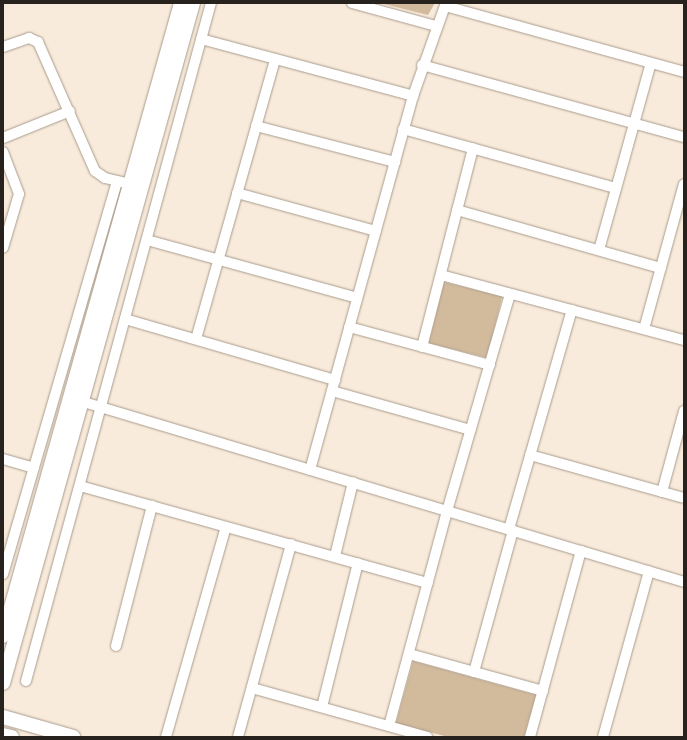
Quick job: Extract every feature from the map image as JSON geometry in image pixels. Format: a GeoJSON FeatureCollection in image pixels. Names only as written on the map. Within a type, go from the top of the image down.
{"type":"FeatureCollection","features":[{"type":"Feature","properties":{"kind":"street"},"geometry":{"type":"LineString","coordinates":[[3,574],[34,468],[181,3]]}},
{"type":"Feature","properties":{"kind":"street"},"geometry":{"type":"LineString","coordinates":[[3,636],[7,609],[76,399],[193,3]]}},
{"type":"Feature","properties":{"kind":"street"},"geometry":{"type":"LineString","coordinates":[[26,681],[211,3]]}},
{"type":"Feature","properties":{"kind":"street"},"geometry":{"type":"LineString","coordinates":[[352,3],[436,26]]}},
{"type":"Feature","properties":{"kind":"street"},"geometry":{"type":"LineString","coordinates":[[310,470],[412,96],[445,4],[684,72]]}},
{"type":"Feature","properties":{"kind":"street"},"geometry":{"type":"LineString","coordinates":[[3,48],[29,38],[38,42],[70,111],[95,171],[105,178],[124,182]]}},
{"type":"Feature","properties":{"kind":"street"},"geometry":{"type":"LineString","coordinates":[[202,39],[412,96]]}},
{"type":"Feature","properties":{"kind":"street"},"geometry":{"type":"LineString","coordinates":[[196,339],[275,59]]}},
{"type":"Feature","properties":{"kind":"street"},"geometry":{"type":"LineString","coordinates":[[599,250],[650,63]]}},
{"type":"Feature","properties":{"kind":"street"},"geometry":{"type":"LineString","coordinates":[[422,65],[634,125],[684,137]]}},
{"type":"Feature","properties":{"kind":"street"},"geometry":{"type":"LineString","coordinates":[[3,138],[70,111]]}},
{"type":"Feature","properties":{"kind":"street"},"geometry":{"type":"LineString","coordinates":[[256,126],[395,162]]}},
{"type":"Feature","properties":{"kind":"street"},"geometry":{"type":"LineString","coordinates":[[404,129],[616,188]]}},
{"type":"Feature","properties":{"kind":"street"},"geometry":{"type":"LineString","coordinates":[[422,347],[473,148]]}},
{"type":"Feature","properties":{"kind":"street"},"geometry":{"type":"LineString","coordinates":[[3,152],[19,194],[7,223],[3,248]]}},
{"type":"Feature","properties":{"kind":"street"},"geometry":{"type":"LineString","coordinates":[[3,683],[76,399],[124,182]]}},
{"type":"Feature","properties":{"kind":"street"},"geometry":{"type":"LineString","coordinates":[[644,329],[684,184]]}},
{"type":"Feature","properties":{"kind":"street"},"geometry":{"type":"LineString","coordinates":[[237,193],[376,231]]}},
{"type":"Feature","properties":{"kind":"street"},"geometry":{"type":"LineString","coordinates":[[458,210],[661,268]]}},
{"type":"Feature","properties":{"kind":"street"},"geometry":{"type":"LineString","coordinates":[[147,240],[357,298]]}},
{"type":"Feature","properties":{"kind":"street"},"geometry":{"type":"LineString","coordinates":[[441,275],[684,340]]}},
{"type":"Feature","properties":{"kind":"street"},"geometry":{"type":"LineString","coordinates":[[389,726],[510,294]]}},
{"type":"Feature","properties":{"kind":"street"},"geometry":{"type":"LineString","coordinates":[[474,672],[530,455],[572,310]]}},
{"type":"Feature","properties":{"kind":"street"},"geometry":{"type":"LineString","coordinates":[[125,320],[196,339],[335,380]]}},
{"type":"Feature","properties":{"kind":"street"},"geometry":{"type":"LineString","coordinates":[[349,328],[490,365]]}},
{"type":"Feature","properties":{"kind":"street"},"geometry":{"type":"LineString","coordinates":[[332,391],[471,430]]}},
{"type":"Feature","properties":{"kind":"street"},"geometry":{"type":"LineString","coordinates":[[76,399],[684,582]]}},
{"type":"Feature","properties":{"kind":"street"},"geometry":{"type":"LineString","coordinates":[[662,492],[684,412]]}},
{"type":"Feature","properties":{"kind":"street"},"geometry":{"type":"LineString","coordinates":[[530,455],[684,498]]}},
{"type":"Feature","properties":{"kind":"street"},"geometry":{"type":"LineString","coordinates":[[3,459],[34,468]]}},
{"type":"Feature","properties":{"kind":"street"},"geometry":{"type":"LineString","coordinates":[[335,556],[353,482]]}},
{"type":"Feature","properties":{"kind":"street"},"geometry":{"type":"LineString","coordinates":[[80,486],[428,583]]}},
{"type":"Feature","properties":{"kind":"street"},"geometry":{"type":"LineString","coordinates":[[116,646],[152,506]]}},
{"type":"Feature","properties":{"kind":"street"},"geometry":{"type":"LineString","coordinates":[[166,737],[226,527]]}},
{"type":"Feature","properties":{"kind":"street"},"geometry":{"type":"LineString","coordinates":[[238,737],[292,544]]}},
{"type":"Feature","properties":{"kind":"street"},"geometry":{"type":"LineString","coordinates":[[530,737],[581,551]]}},
{"type":"Feature","properties":{"kind":"street"},"geometry":{"type":"LineString","coordinates":[[322,707],[358,563]]}},
{"type":"Feature","properties":{"kind":"street"},"geometry":{"type":"LineString","coordinates":[[603,737],[649,571]]}},
{"type":"Feature","properties":{"kind":"street"},"geometry":{"type":"LineString","coordinates":[[409,654],[543,692]]}},
{"type":"Feature","properties":{"kind":"street"},"geometry":{"type":"LineString","coordinates":[[252,688],[427,737]]}},
{"type":"Feature","properties":{"kind":"street"},"geometry":{"type":"LineString","coordinates":[[3,717],[74,737]]}},
{"type":"Feature","properties":{"kind":"street"},"geometry":{"type":"LineString","coordinates":[[3,735],[12,737]]}},
{"type":"Feature","properties":{"kind":"shaded area"},"geometry":{"type":"Polygon","coordinates":[[[380,3],[435,3],[428,15],[380,3]]]}},
{"type":"Feature","properties":{"kind":"shaded area"},"geometry":{"type":"Polygon","coordinates":[[[444,282],[502,297],[487,358],[429,343],[444,282]]]}},
{"type":"Feature","properties":{"kind":"shaded area"},"geometry":{"type":"Polygon","coordinates":[[[413,661],[536,695],[524,737],[448,737],[396,723],[413,661]]]}}]}
